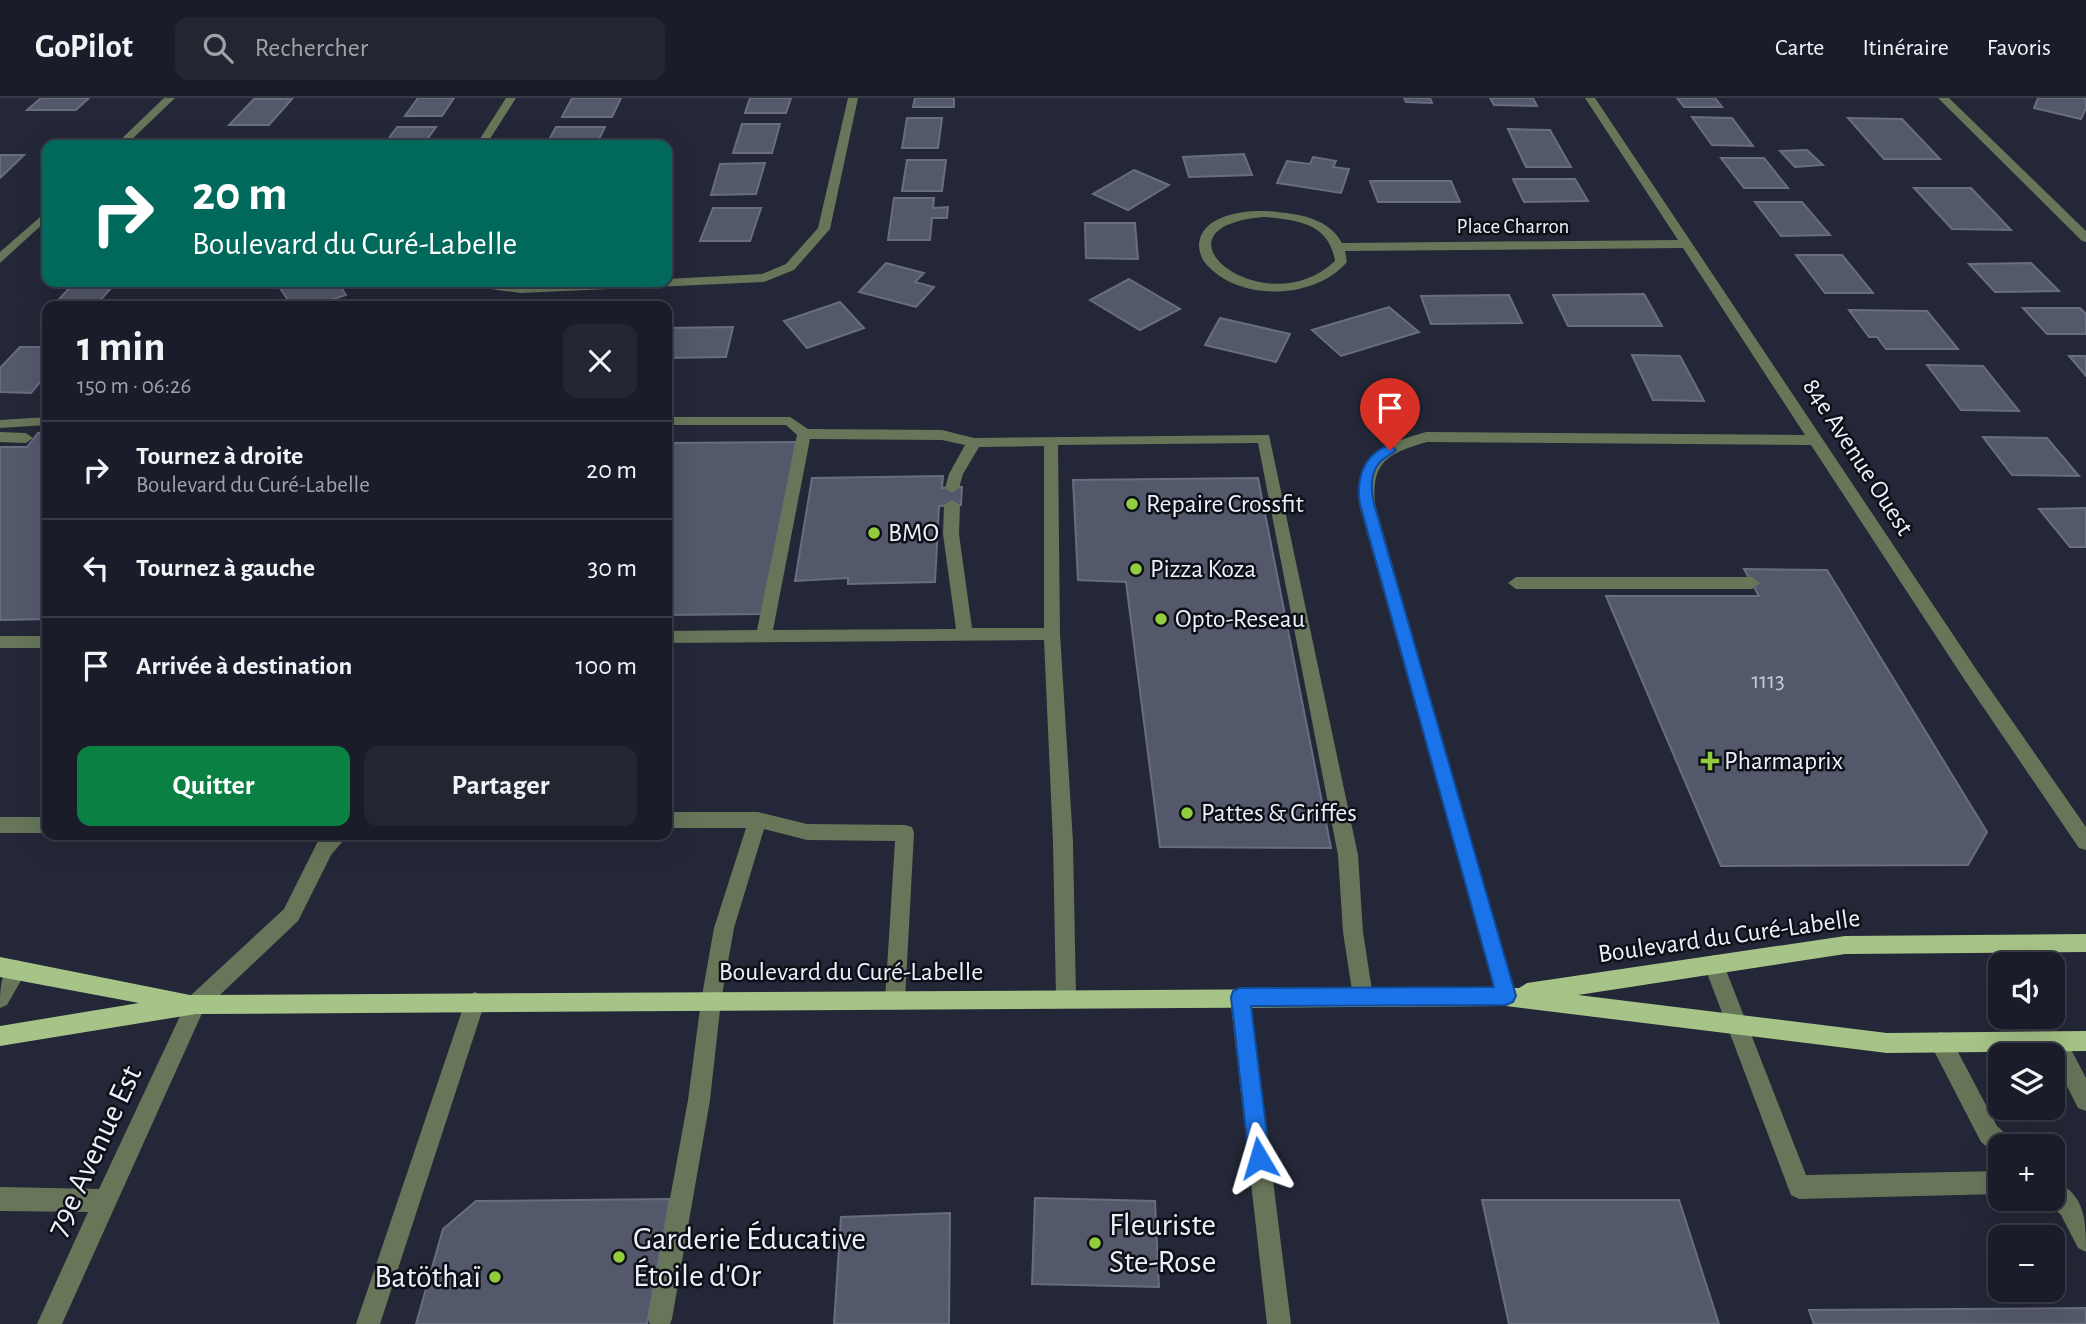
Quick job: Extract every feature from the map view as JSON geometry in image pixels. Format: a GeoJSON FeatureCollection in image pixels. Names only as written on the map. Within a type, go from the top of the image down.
{"type":"FeatureCollection","features":[{"type":"Feature","properties":{"kind":"main road","name":"Boulevard du Curé-Labelle"},"geometry":{"type":"LineString","coordinates":[[1506,996],[1845,944],[2086,943]]}},
{"type":"Feature","properties":{"kind":"main road","name":"Boulevard du Curé-Labelle"},"geometry":{"type":"LineString","coordinates":[[9,968],[196,1004]]}},
{"type":"Feature","properties":{"kind":"main road","name":"Boulevard du Curé-Labelle"},"geometry":{"type":"LineString","coordinates":[[0,1036],[196,1004],[1506,996],[1887,1043],[2086,1041]]}},
{"type":"Feature","properties":{"kind":"street"},"geometry":{"type":"LineString","coordinates":[[125,140],[170,98]]}},
{"type":"Feature","properties":{"kind":"street"},"geometry":{"type":"LineString","coordinates":[[484,140],[511,98]]}},
{"type":"Feature","properties":{"kind":"street"},"geometry":{"type":"LineString","coordinates":[[672,282],[764,278],[790,267],[824,229],[853,98]]}},
{"type":"Feature","properties":{"kind":"street","name":"84e Avenue Ouest"},"geometry":{"type":"LineString","coordinates":[[1590,98],[1972,677],[2086,842]]}},
{"type":"Feature","properties":{"kind":"street"},"geometry":{"type":"LineString","coordinates":[[1943,98],[2086,238]]}},
{"type":"Feature","properties":{"kind":"street"},"geometry":{"type":"LineString","coordinates":[[1264,214],[1287,215],[1316,224],[1332,235],[1340,247],[1341,262],[1332,274],[1304,285],[1280,287],[1256,285],[1226,274],[1207,256],[1204,244],[1210,232],[1227,220],[1264,214]]}},
{"type":"Feature","properties":{"kind":"street"},"geometry":{"type":"LineString","coordinates":[[2,255],[42,219]]}},
{"type":"Feature","properties":{"kind":"street","name":"Place Charron"},"geometry":{"type":"LineString","coordinates":[[1340,247],[1686,244]]}},
{"type":"Feature","properties":{"kind":"street"},"geometry":{"type":"LineString","coordinates":[[505,287],[564,287]]}},
{"type":"Feature","properties":{"kind":"street"},"geometry":{"type":"LineString","coordinates":[[0,424],[42,421]]}},
{"type":"Feature","properties":{"kind":"street"},"geometry":{"type":"LineString","coordinates":[[672,421],[790,421],[804,434],[942,435],[974,443],[1265,438],[1348,855],[1353,932],[1363,997]]}},
{"type":"Feature","properties":{"kind":"street"},"geometry":{"type":"LineString","coordinates":[[764,636],[804,434]]}},
{"type":"Feature","properties":{"kind":"street"},"geometry":{"type":"LineString","coordinates":[[0,437],[26,438]]}},
{"type":"Feature","properties":{"kind":"street"},"geometry":{"type":"LineString","coordinates":[[1506,996],[1367,504],[1364,487],[1368,472],[1376,458],[1426,437],[1815,440]]}},
{"type":"Feature","properties":{"kind":"street"},"geometry":{"type":"LineString","coordinates":[[1051,441],[1052,634],[1063,842],[1066,998]]}},
{"type":"Feature","properties":{"kind":"street"},"geometry":{"type":"LineString","coordinates":[[952,488],[956,474],[974,443]]}},
{"type":"Feature","properties":{"kind":"street"},"geometry":{"type":"LineString","coordinates":[[952,506],[951,534],[965,634]]}},
{"type":"Feature","properties":{"kind":"street"},"geometry":{"type":"LineString","coordinates":[[1516,583],[1752,583]]}},
{"type":"Feature","properties":{"kind":"street"},"geometry":{"type":"LineString","coordinates":[[672,637],[1052,634]]}},
{"type":"Feature","properties":{"kind":"street"},"geometry":{"type":"LineString","coordinates":[[0,642],[42,642]]}},
{"type":"Feature","properties":{"kind":"street"},"geometry":{"type":"LineString","coordinates":[[672,820],[758,820],[807,832],[905,834],[895,1000]]}},
{"type":"Feature","properties":{"kind":"street"},"geometry":{"type":"LineString","coordinates":[[660,1319],[699,1100],[711,1001],[732,896],[758,820]]}},
{"type":"Feature","properties":{"kind":"street"},"geometry":{"type":"LineString","coordinates":[[0,825],[42,825]]}},
{"type":"Feature","properties":{"kind":"street"},"geometry":{"type":"LineString","coordinates":[[196,1004],[291,915],[324,849],[334,840]]}},
{"type":"Feature","properties":{"kind":"street"},"geometry":{"type":"LineString","coordinates":[[1714,965],[1799,1188],[1988,1183]]}},
{"type":"Feature","properties":{"kind":"street"},"geometry":{"type":"LineString","coordinates":[[0,998],[9,968]]}},
{"type":"Feature","properties":{"kind":"street"},"geometry":{"type":"LineString","coordinates":[[1240,997],[1279,1324]]}},
{"type":"Feature","properties":{"kind":"street"},"geometry":{"type":"LineString","coordinates":[[368,1324],[475,1002]]}},
{"type":"Feature","properties":{"kind":"street","name":"79e Avenue Est"},"geometry":{"type":"LineString","coordinates":[[49,1324],[196,1004]]}},
{"type":"Feature","properties":{"kind":"street"},"geometry":{"type":"LineString","coordinates":[[2055,1041],[2086,1100]]}},
{"type":"Feature","properties":{"kind":"street"},"geometry":{"type":"LineString","coordinates":[[1941,1042],[1989,1134]]}},
{"type":"Feature","properties":{"kind":"street"},"geometry":{"type":"LineString","coordinates":[[0,1199],[105,1201]]}},
{"type":"Feature","properties":{"kind":"street"},"geometry":{"type":"LineString","coordinates":[[2065,1203],[2086,1240]]}},
{"type":"Feature","properties":{"kind":"building"},"geometry":{"type":"Polygon","coordinates":[[[41,98],[89,98],[76,110],[27,110],[41,98]]]}},
{"type":"Feature","properties":{"kind":"building"},"geometry":{"type":"Polygon","coordinates":[[[418,98],[454,98],[442,116],[405,116],[418,98]]]}},
{"type":"Feature","properties":{"kind":"building"},"geometry":{"type":"Polygon","coordinates":[[[572,98],[621,98],[612,117],[562,117],[572,98]]]}},
{"type":"Feature","properties":{"kind":"building"},"geometry":{"type":"Polygon","coordinates":[[[750,98],[791,98],[786,113],[745,113],[750,98]]]}},
{"type":"Feature","properties":{"kind":"building"},"geometry":{"type":"Polygon","coordinates":[[[915,98],[954,98],[954,107],[913,107],[915,98]]]}},
{"type":"Feature","properties":{"kind":"building"},"geometry":{"type":"Polygon","coordinates":[[[1404,98],[1430,98],[1432,103],[1406,102],[1404,98]]]}},
{"type":"Feature","properties":{"kind":"building"},"geometry":{"type":"Polygon","coordinates":[[[1490,98],[1533,98],[1537,106],[1494,105],[1490,98]]]}},
{"type":"Feature","properties":{"kind":"building"},"geometry":{"type":"Polygon","coordinates":[[[1677,98],[1715,98],[1722,107],[1684,107],[1677,98]]]}},
{"type":"Feature","properties":{"kind":"building"},"geometry":{"type":"Polygon","coordinates":[[[2038,98],[2086,99],[2086,108],[2081,119],[2034,108],[2038,98]]]}},
{"type":"Feature","properties":{"kind":"building"},"geometry":{"type":"Polygon","coordinates":[[[254,99],[292,99],[269,125],[229,125],[254,99]]]}},
{"type":"Feature","properties":{"kind":"building"},"geometry":{"type":"Polygon","coordinates":[[[1692,117],[1732,118],[1753,146],[1712,145],[1692,117]]]}},
{"type":"Feature","properties":{"kind":"building"},"geometry":{"type":"Polygon","coordinates":[[[907,118],[942,118],[938,148],[902,148],[907,118]]]}},
{"type":"Feature","properties":{"kind":"building"},"geometry":{"type":"Polygon","coordinates":[[[1848,118],[1902,119],[1940,159],[1884,159],[1848,118]]]}},
{"type":"Feature","properties":{"kind":"building"},"geometry":{"type":"Polygon","coordinates":[[[742,124],[780,124],[772,153],[733,153],[742,124]]]}},
{"type":"Feature","properties":{"kind":"building"},"geometry":{"type":"Polygon","coordinates":[[[397,127],[436,127],[427,140],[388,140],[397,127]]]}},
{"type":"Feature","properties":{"kind":"building"},"geometry":{"type":"Polygon","coordinates":[[[556,127],[605,127],[598,140],[549,140],[556,127]]]}},
{"type":"Feature","properties":{"kind":"building"},"geometry":{"type":"Polygon","coordinates":[[[1508,129],[1550,130],[1571,167],[1526,167],[1508,129]]]}},
{"type":"Feature","properties":{"kind":"building"},"geometry":{"type":"Polygon","coordinates":[[[209,139],[247,139],[246,140],[209,139]]]}},
{"type":"Feature","properties":{"kind":"building"},"geometry":{"type":"Polygon","coordinates":[[[1807,150],[1823,165],[1795,167],[1780,151],[1807,150]]]}},
{"type":"Feature","properties":{"kind":"building"},"geometry":{"type":"Polygon","coordinates":[[[1244,154],[1252,175],[1189,177],[1183,157],[1244,154]]]}},
{"type":"Feature","properties":{"kind":"building"},"geometry":{"type":"Polygon","coordinates":[[[0,155],[24,155],[0,178],[0,155]]]}},
{"type":"Feature","properties":{"kind":"building"},"geometry":{"type":"Polygon","coordinates":[[[1313,157],[1336,161],[1333,167],[1349,169],[1341,193],[1277,183],[1287,161],[1310,164],[1313,157]]]}},
{"type":"Feature","properties":{"kind":"building"},"geometry":{"type":"Polygon","coordinates":[[[1721,158],[1764,158],[1788,188],[1744,188],[1721,158]]]}},
{"type":"Feature","properties":{"kind":"building"},"geometry":{"type":"Polygon","coordinates":[[[907,160],[946,160],[942,191],[902,191],[907,160]]]}},
{"type":"Feature","properties":{"kind":"building"},"geometry":{"type":"Polygon","coordinates":[[[765,163],[756,194],[711,195],[720,164],[765,163]]]}},
{"type":"Feature","properties":{"kind":"building"},"geometry":{"type":"Polygon","coordinates":[[[1134,170],[1169,185],[1128,210],[1093,194],[1134,170]]]}},
{"type":"Feature","properties":{"kind":"building"},"geometry":{"type":"Polygon","coordinates":[[[1513,179],[1575,179],[1588,201],[1524,202],[1513,179]]]}},
{"type":"Feature","properties":{"kind":"building"},"geometry":{"type":"Polygon","coordinates":[[[1370,181],[1451,181],[1460,202],[1378,202],[1370,181]]]}},
{"type":"Feature","properties":{"kind":"building"},"geometry":{"type":"Polygon","coordinates":[[[1914,188],[1971,188],[2011,230],[1952,229],[1914,188]]]}},
{"type":"Feature","properties":{"kind":"building"},"geometry":{"type":"Polygon","coordinates":[[[894,198],[934,198],[933,208],[948,207],[947,218],[932,218],[930,240],[888,240],[894,198]]]}},
{"type":"Feature","properties":{"kind":"building"},"geometry":{"type":"Polygon","coordinates":[[[1755,202],[1802,202],[1830,235],[1781,236],[1755,202]]]}},
{"type":"Feature","properties":{"kind":"building"},"geometry":{"type":"Polygon","coordinates":[[[713,208],[761,208],[750,241],[700,241],[713,208]]]}},
{"type":"Feature","properties":{"kind":"building"},"geometry":{"type":"Polygon","coordinates":[[[1085,223],[1135,223],[1138,259],[1086,258],[1085,223]]]}},
{"type":"Feature","properties":{"kind":"building"},"geometry":{"type":"Polygon","coordinates":[[[1796,255],[1842,255],[1873,293],[1825,293],[1796,255]]]}},
{"type":"Feature","properties":{"kind":"building"},"geometry":{"type":"Polygon","coordinates":[[[886,263],[924,273],[915,282],[934,287],[916,307],[859,292],[886,263]]]}},
{"type":"Feature","properties":{"kind":"building"},"geometry":{"type":"Polygon","coordinates":[[[2031,263],[2059,291],[1995,292],[1969,264],[2031,263]]]}},
{"type":"Feature","properties":{"kind":"building"},"geometry":{"type":"Polygon","coordinates":[[[1129,279],[1180,309],[1140,330],[1090,300],[1129,279]]]}},
{"type":"Feature","properties":{"kind":"building"},"geometry":{"type":"Polygon","coordinates":[[[70,287],[112,287],[100,301],[58,301],[70,287]]]}},
{"type":"Feature","properties":{"kind":"building"},"geometry":{"type":"Polygon","coordinates":[[[340,287],[346,295],[328,301],[289,301],[280,288],[340,287]]]}},
{"type":"Feature","properties":{"kind":"building"},"geometry":{"type":"Polygon","coordinates":[[[1644,294],[1662,326],[1568,326],[1553,295],[1644,294]]]}},
{"type":"Feature","properties":{"kind":"building"},"geometry":{"type":"Polygon","coordinates":[[[1509,295],[1522,323],[1431,324],[1421,296],[1509,295]]]}},
{"type":"Feature","properties":{"kind":"building"},"geometry":{"type":"Polygon","coordinates":[[[840,302],[864,328],[807,348],[784,321],[840,302]]]}},
{"type":"Feature","properties":{"kind":"building"},"geometry":{"type":"Polygon","coordinates":[[[1389,307],[1419,332],[1341,356],[1312,330],[1389,307]]]}},
{"type":"Feature","properties":{"kind":"building"},"geometry":{"type":"Polygon","coordinates":[[[2023,308],[2080,308],[2086,314],[2086,334],[2047,334],[2023,308]]]}},
{"type":"Feature","properties":{"kind":"building"},"geometry":{"type":"Polygon","coordinates":[[[1849,310],[1927,311],[1958,349],[1886,349],[1877,337],[1869,337],[1849,310]]]}},
{"type":"Feature","properties":{"kind":"building"},"geometry":{"type":"Polygon","coordinates":[[[1220,318],[1290,334],[1276,362],[1205,345],[1220,318]]]}},
{"type":"Feature","properties":{"kind":"building"},"geometry":{"type":"Polygon","coordinates":[[[733,327],[726,357],[672,358],[672,328],[733,327]]]}},
{"type":"Feature","properties":{"kind":"building"},"geometry":{"type":"Polygon","coordinates":[[[20,347],[42,347],[42,380],[31,393],[0,392],[0,368],[20,347]]]}},
{"type":"Feature","properties":{"kind":"building"},"geometry":{"type":"Polygon","coordinates":[[[1632,355],[1680,356],[1704,401],[1653,400],[1632,355]]]}},
{"type":"Feature","properties":{"kind":"building"},"geometry":{"type":"Polygon","coordinates":[[[2069,356],[2086,356],[2086,376],[2069,356]]]}},
{"type":"Feature","properties":{"kind":"building"},"geometry":{"type":"Polygon","coordinates":[[[1927,365],[1983,366],[2019,411],[1961,410],[1927,365]]]}},
{"type":"Feature","properties":{"kind":"building"},"geometry":{"type":"Polygon","coordinates":[[[38,433],[42,433],[42,619],[0,620],[0,447],[27,447],[38,433]]]}},
{"type":"Feature","properties":{"kind":"building"},"geometry":{"type":"Polygon","coordinates":[[[1983,437],[2047,438],[2079,476],[2012,475],[1983,437]]]}},
{"type":"Feature","properties":{"kind":"building"},"geometry":{"type":"Polygon","coordinates":[[[796,442],[764,614],[672,615],[672,443],[796,442]]]}},
{"type":"Feature","properties":{"kind":"building"},"geometry":{"type":"Polygon","coordinates":[[[943,476],[942,488],[962,487],[961,505],[939,506],[935,582],[848,584],[848,578],[795,581],[812,478],[943,476]]]}},
{"type":"Feature","properties":{"kind":"building"},"geometry":{"type":"Polygon","coordinates":[[[1258,478],[1331,848],[1160,847],[1126,582],[1078,580],[1073,480],[1258,478]]]}},
{"type":"Feature","properties":{"kind":"building"},"geometry":{"type":"Polygon","coordinates":[[[2086,508],[2086,547],[2070,547],[2039,509],[2086,508]]]}},
{"type":"Feature","properties":{"kind":"building"},"geometry":{"type":"Polygon","coordinates":[[[1744,569],[1827,570],[1987,832],[1968,865],[1721,866],[1606,596],[1759,596],[1744,569]]]}},
{"type":"Feature","properties":{"kind":"building","name":"Fleuriste Ste-Rose"},"geometry":{"type":"Polygon","coordinates":[[[1035,1198],[1155,1201],[1159,1287],[1032,1284],[1035,1198]]]}},
{"type":"Feature","properties":{"kind":"building"},"geometry":{"type":"Polygon","coordinates":[[[670,1199],[647,1324],[416,1324],[443,1229],[476,1201],[670,1199]]]}},
{"type":"Feature","properties":{"kind":"building"},"geometry":{"type":"Polygon","coordinates":[[[1482,1200],[1679,1200],[1719,1324],[1509,1324],[1482,1200]]]}},
{"type":"Feature","properties":{"kind":"building"},"geometry":{"type":"Polygon","coordinates":[[[950,1213],[949,1324],[834,1324],[841,1217],[950,1213]]]}},
{"type":"Feature","properties":{"kind":"building"},"geometry":{"type":"Polygon","coordinates":[[[2086,1308],[2086,1324],[1814,1324],[1809,1310],[2086,1308]]]}},
{"type":"Feature","properties":{"kind":"place","name":"Repaire Crossfit"},"geometry":{"type":"Point","coordinates":[1132,504]}},
{"type":"Feature","properties":{"kind":"place","name":"BMO"},"geometry":{"type":"Point","coordinates":[874,533]}},
{"type":"Feature","properties":{"kind":"place","name":"Pizza Koza"},"geometry":{"type":"Point","coordinates":[1136,569]}},
{"type":"Feature","properties":{"kind":"place","name":"Opto-Reseau"},"geometry":{"type":"Point","coordinates":[1161,619]}},
{"type":"Feature","properties":{"kind":"place","name":"Pharmaprix"},"geometry":{"type":"Point","coordinates":[1710,761]}},
{"type":"Feature","properties":{"kind":"place","name":"Pattes & Griffes"},"geometry":{"type":"Point","coordinates":[1187,813]}},
{"type":"Feature","properties":{"kind":"place","name":"Fleuriste Ste-Rose"},"geometry":{"type":"Point","coordinates":[1095,1243]}},
{"type":"Feature","properties":{"kind":"place","name":"Garderie Éducative Étoile d'Or"},"geometry":{"type":"Point","coordinates":[619,1257]}},
{"type":"Feature","properties":{"kind":"place","name":"Batöthaï"},"geometry":{"type":"Point","coordinates":[495,1277]}},
{"type":"Feature","properties":{"kind":"route"},"geometry":{"type":"LineString","coordinates":[[1259,1158],[1240,997],[1506,996],[1367,504],[1364,487],[1368,472],[1376,458],[1390,450]]}}]}
